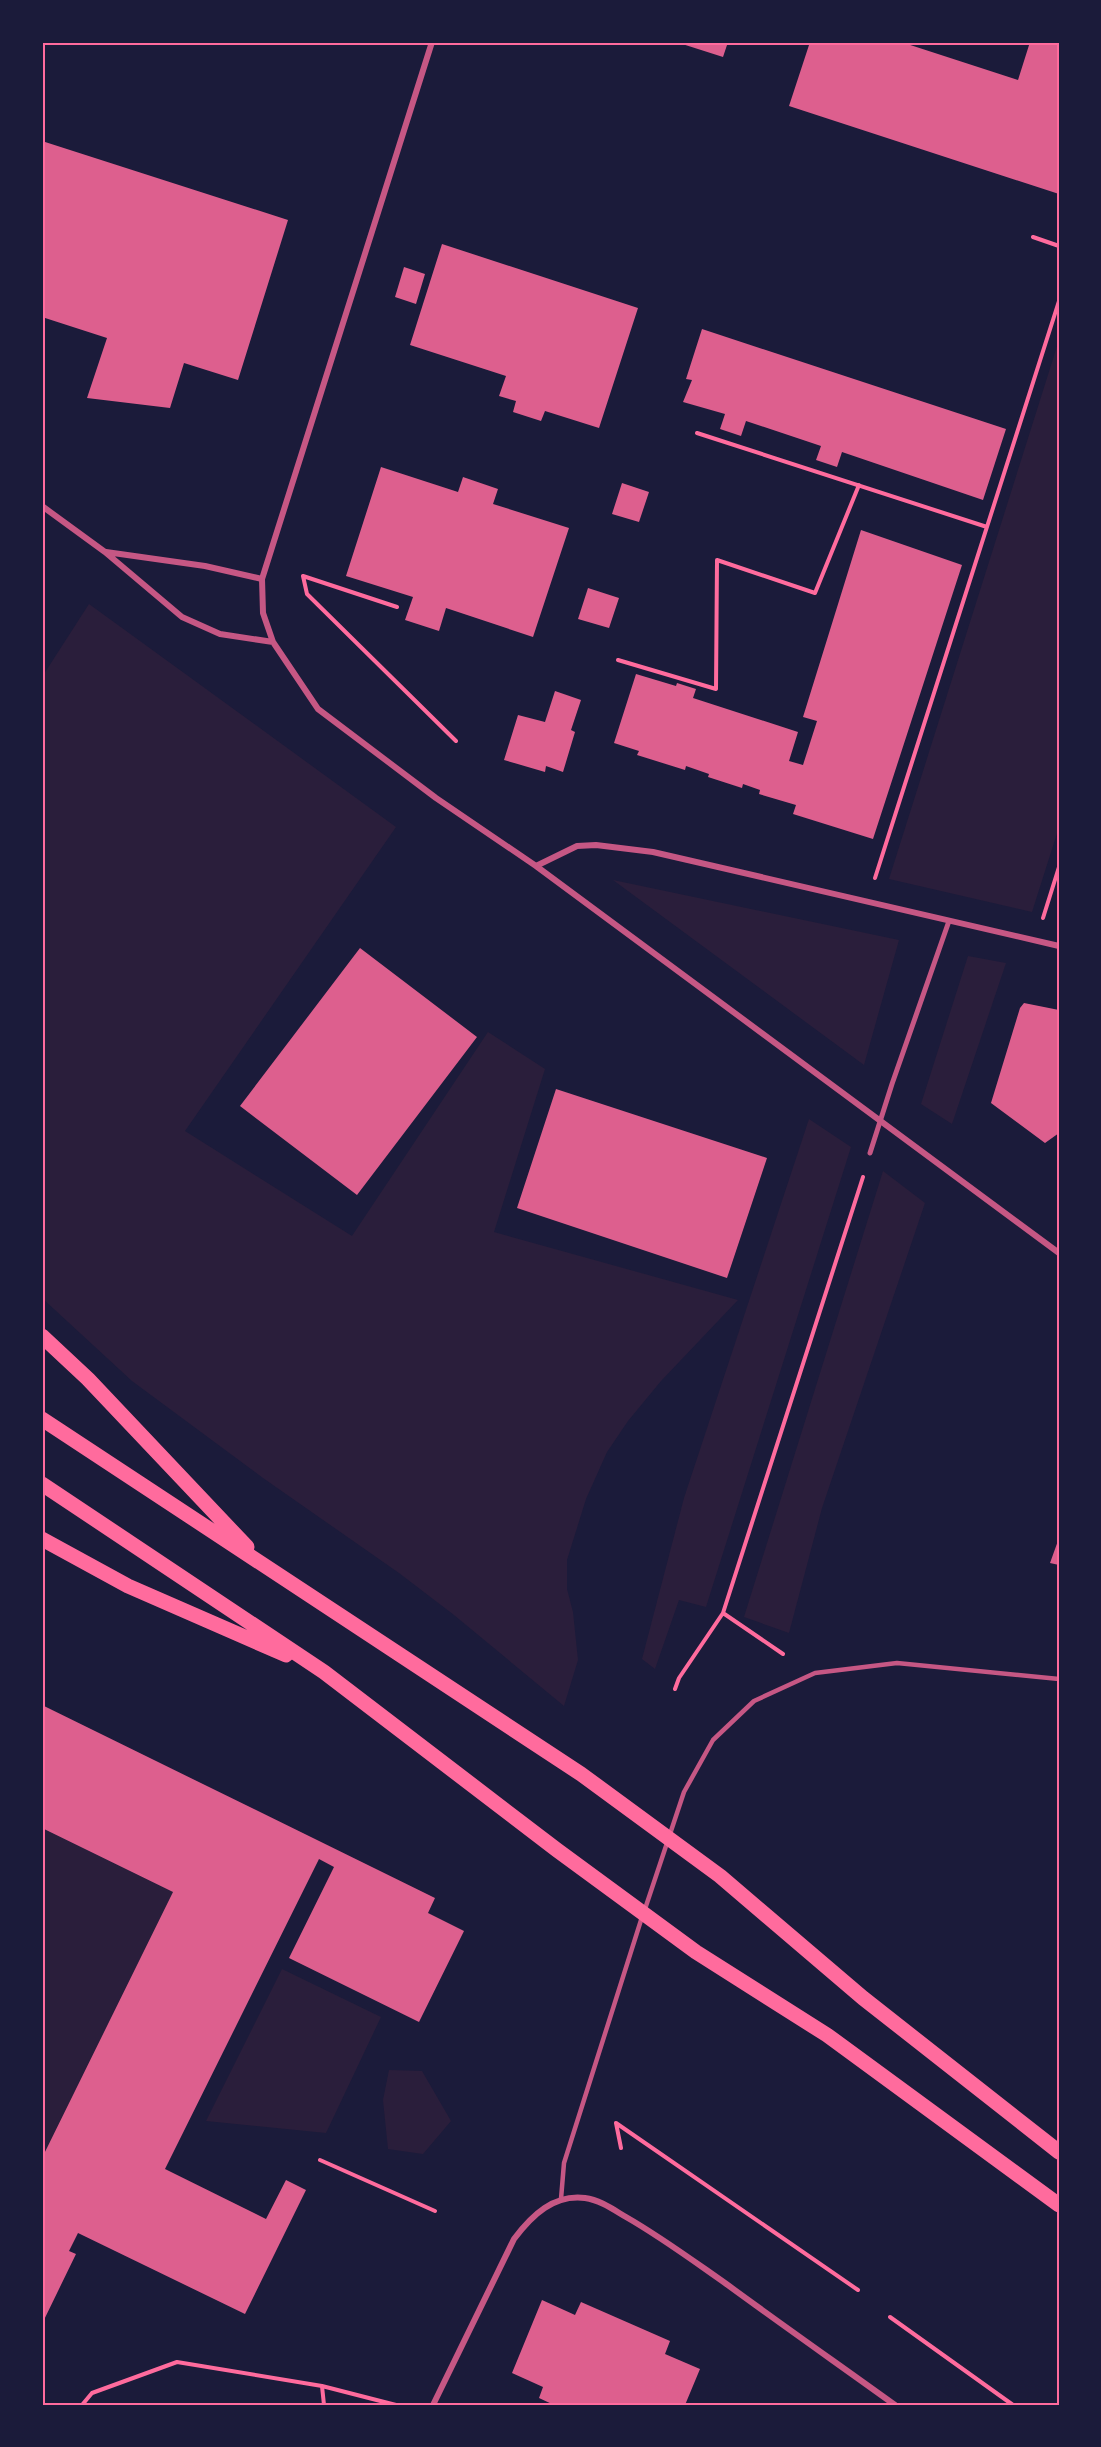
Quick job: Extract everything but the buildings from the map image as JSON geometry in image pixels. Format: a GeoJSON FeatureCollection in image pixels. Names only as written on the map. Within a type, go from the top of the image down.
{"type":"FeatureCollection","features":[{"type":"Feature","properties":{"kind":"main road"},"geometry":{"type":"LineString","coordinates":[[42,1336],[88,1379],[266,1566]]}},
{"type":"Feature","properties":{"kind":"main road"},"geometry":{"type":"LineString","coordinates":[[42,1419],[581,1774],[720,1876],[862,1998],[1059,2152]]}},
{"type":"Feature","properties":{"kind":"main road"},"geometry":{"type":"LineString","coordinates":[[42,1484],[324,1672],[557,1850],[696,1952],[827,2035],[1059,2205]]}},
{"type":"Feature","properties":{"kind":"main road"},"geometry":{"type":"LineString","coordinates":[[42,1539],[128,1586],[324,1672]]}},
{"type":"Feature","properties":{"kind":"street"},"geometry":{"type":"LineString","coordinates":[[432,42],[261,579],[263,613],[273,642],[318,710],[436,798],[536,866],[1059,1253]]}},
{"type":"Feature","properties":{"kind":"street"},"geometry":{"type":"LineString","coordinates":[[42,506],[105,552],[182,618],[220,634],[273,642]]}},
{"type":"Feature","properties":{"kind":"street"},"geometry":{"type":"LineString","coordinates":[[105,552],[205,566],[261,579]]}},
{"type":"Feature","properties":{"kind":"street"},"geometry":{"type":"LineString","coordinates":[[536,866],[577,846],[596,845],[653,852],[1059,946]]}},
{"type":"Feature","properties":{"kind":"street"},"geometry":{"type":"LineString","coordinates":[[870,1153],[949,921]]}},
{"type":"Feature","properties":{"kind":"street"},"geometry":{"type":"LineString","coordinates":[[434,2405],[514,2239],[535,2215],[561,2199],[588,2198],[664,2239],[895,2405]]}},
{"type":"Feature","properties":{"kind":"lane"},"geometry":{"type":"LineString","coordinates":[[561,2199],[564,2163],[623,1975],[684,1792],[713,1740],[754,1701],[815,1673],[897,1664],[1059,1679]]}},
{"type":"Feature","properties":{"kind":"path"},"geometry":{"type":"LineString","coordinates":[[1033,237],[1059,246]]}},
{"type":"Feature","properties":{"kind":"path"},"geometry":{"type":"LineString","coordinates":[[867,902],[1059,301]]}},
{"type":"Feature","properties":{"kind":"path"},"geometry":{"type":"LineString","coordinates":[[697,433],[987,527]]}},
{"type":"Feature","properties":{"kind":"path"},"geometry":{"type":"LineString","coordinates":[[618,660],[716,689],[717,560],[814,593],[860,485]]}},
{"type":"Feature","properties":{"kind":"path"},"geometry":{"type":"LineString","coordinates":[[397,607],[303,576],[307,594],[456,741]]}},
{"type":"Feature","properties":{"kind":"path"},"geometry":{"type":"LineString","coordinates":[[1036,941],[1059,867]]}},
{"type":"Feature","properties":{"kind":"path"},"geometry":{"type":"LineString","coordinates":[[675,1689],[679,1677],[723,1613],[870,1153]]}},
{"type":"Feature","properties":{"kind":"path"},"geometry":{"type":"LineString","coordinates":[[723,1613],[783,1654]]}},
{"type":"Feature","properties":{"kind":"path"},"geometry":{"type":"LineString","coordinates":[[621,2148],[616,2123],[858,2290]]}},
{"type":"Feature","properties":{"kind":"path"},"geometry":{"type":"LineString","coordinates":[[320,2160],[435,2211]]}},
{"type":"Feature","properties":{"kind":"path"},"geometry":{"type":"LineString","coordinates":[[890,2317],[1013,2405]]}},
{"type":"Feature","properties":{"kind":"path"},"geometry":{"type":"LineString","coordinates":[[82,2405],[92,2393],[177,2362],[322,2386],[396,2405]]}},
{"type":"Feature","properties":{"kind":"path"},"geometry":{"type":"LineString","coordinates":[[322,2386],[324,2405]]}},
{"type":"Feature","properties":{"kind":"shaded area"},"geometry":{"type":"Polygon","coordinates":[[[1059,340],[1059,827],[1032,912],[889,879],[1059,340]]]}},
{"type":"Feature","properties":{"kind":"shaded area"},"geometry":{"type":"Polygon","coordinates":[[[89,604],[396,827],[185,1131],[352,1236],[488,1032],[545,1069],[494,1232],[738,1300],[661,1381],[628,1421],[607,1452],[586,1499],[567,1560],[567,1589],[573,1612],[578,1660],[564,1706],[454,1615],[399,1573],[263,1478],[132,1381],[42,1298],[42,677],[89,604]]]}},
{"type":"Feature","properties":{"kind":"shaded area"},"geometry":{"type":"Polygon","coordinates":[[[613,880],[899,940],[864,1065],[613,880]]]}},
{"type":"Feature","properties":{"kind":"shaded area"},"geometry":{"type":"Polygon","coordinates":[[[968,956],[1006,963],[952,1124],[921,1104],[968,956]]]}},
{"type":"Feature","properties":{"kind":"shaded area"},"geometry":{"type":"Polygon","coordinates":[[[809,1119],[851,1147],[706,1607],[679,1600],[655,1669],[642,1659],[684,1498],[809,1119]]]}},
{"type":"Feature","properties":{"kind":"shaded area"},"geometry":{"type":"Polygon","coordinates":[[[883,1171],[925,1203],[822,1508],[789,1633],[744,1617],[883,1171]]]}},
{"type":"Feature","properties":{"kind":"shaded area"},"geometry":{"type":"Polygon","coordinates":[[[42,1828],[173,1892],[42,2158],[42,1828]]]}},
{"type":"Feature","properties":{"kind":"shaded area"},"geometry":{"type":"Polygon","coordinates":[[[282,1969],[381,2017],[326,2133],[206,2121],[282,1969]]]}},
{"type":"Feature","properties":{"kind":"shaded area"},"geometry":{"type":"Polygon","coordinates":[[[389,2070],[422,2071],[451,2121],[423,2154],[388,2149],[383,2100],[389,2070]]]}}]}
